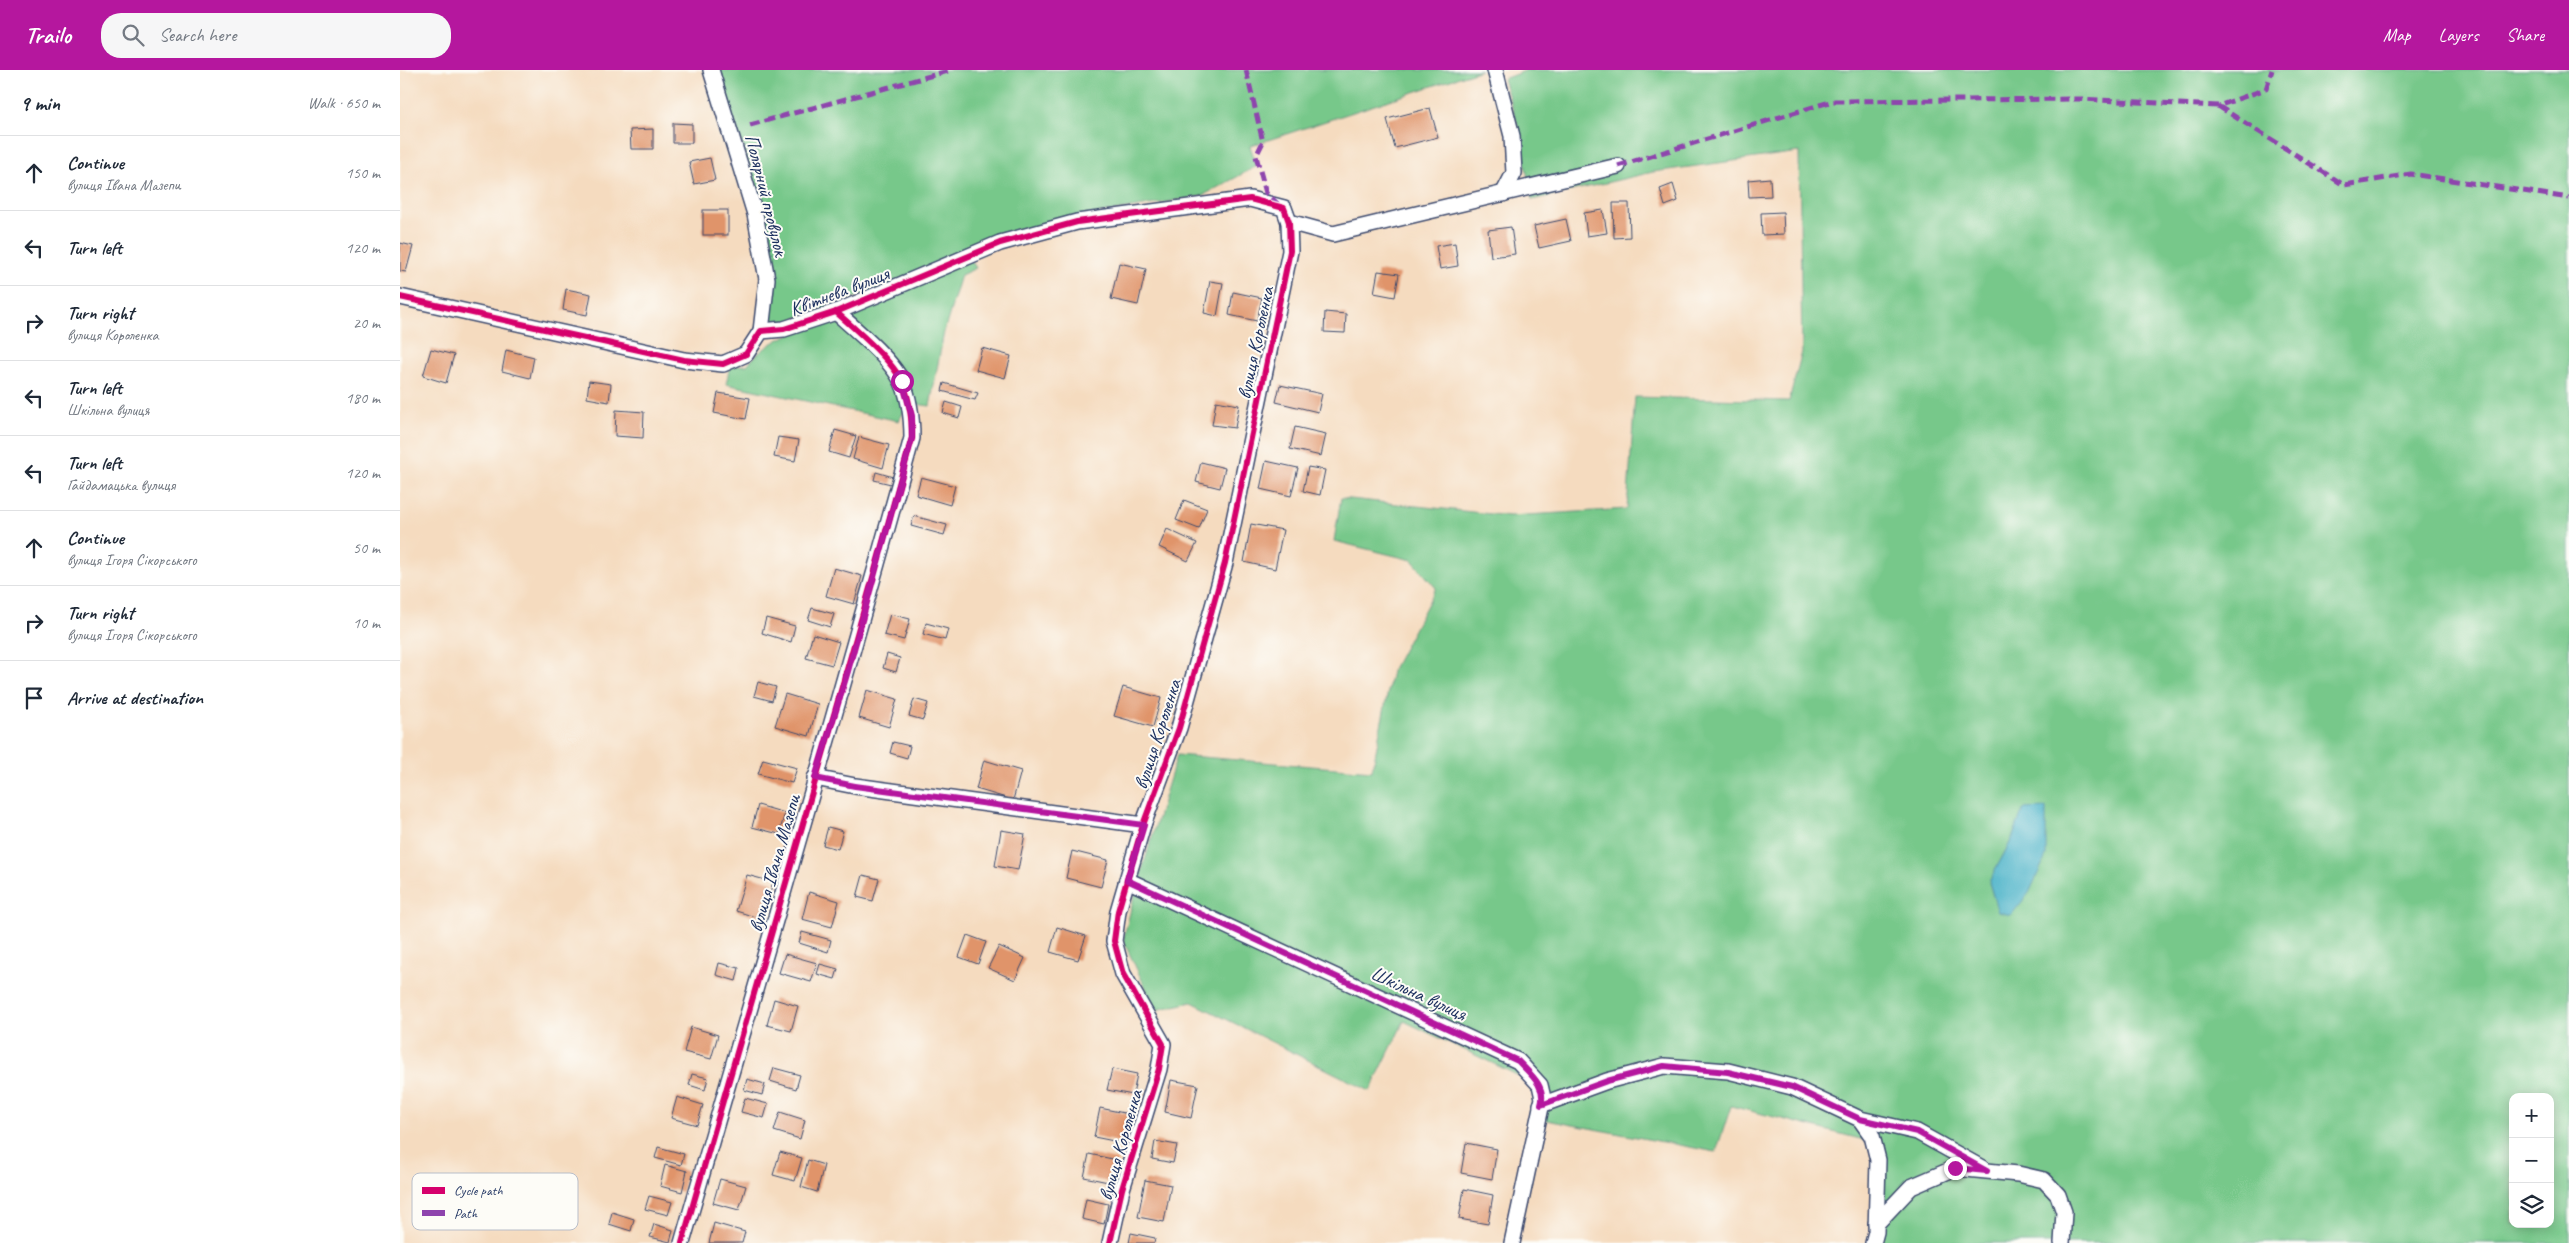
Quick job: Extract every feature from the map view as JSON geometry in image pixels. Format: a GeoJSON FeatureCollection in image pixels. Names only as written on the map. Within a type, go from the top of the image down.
{"type":"FeatureCollection","features":[{"type":"Feature","properties":{"kind":"street","name":"Полярний провулок"},"geometry":{"type":"LineString","coordinates":[[711,70],[755,214],[767,279],[761,331]]}},
{"type":"Feature","properties":{"kind":"street"},"geometry":{"type":"LineString","coordinates":[[1494,70],[1512,136],[1514,173],[1503,194]]}},
{"type":"Feature","properties":{"kind":"street"},"geometry":{"type":"LineString","coordinates":[[1289,222],[1333,234],[1618,166]]}},
{"type":"Feature","properties":{"kind":"street","name":"Квітнева вулиця"},"geometry":{"type":"LineString","coordinates":[[761,331],[784,329],[836,312],[1000,243],[1077,222],[1250,199],[1284,208],[1289,222]]}},
{"type":"Feature","properties":{"kind":"street","name":"вулиця Короленка"},"geometry":{"type":"LineString","coordinates":[[1110,1243],[1122,1189],[1159,1069],[1162,1044],[1123,974],[1114,941],[1118,911],[1144,825],[1179,728],[1225,563],[1290,251],[1289,222]]}},
{"type":"Feature","properties":{"kind":"street"},"geometry":{"type":"LineString","coordinates":[[400,297],[684,360],[723,364],[746,354],[761,331]]}},
{"type":"Feature","properties":{"kind":"street","name":"вулиця Івана Мазепи"},"geometry":{"type":"LineString","coordinates":[[682,1243],[815,778],[848,671],[912,438],[912,416],[902,381],[875,348],[836,312]]}},
{"type":"Feature","properties":{"kind":"street"},"geometry":{"type":"LineString","coordinates":[[815,778],[855,786],[1144,825]]}},
{"type":"Feature","properties":{"kind":"street","name":"Шкільна вулиця"},"geometry":{"type":"LineString","coordinates":[[1127,880],[1518,1061],[1540,1085],[1543,1098],[1512,1243]]}},
{"type":"Feature","properties":{"kind":"street"},"geometry":{"type":"LineString","coordinates":[[1541,1105],[1607,1081],[1664,1066],[1728,1072],[1792,1087],[1860,1119],[1917,1132],[1987,1171]]}},
{"type":"Feature","properties":{"kind":"street"},"geometry":{"type":"LineString","coordinates":[[1860,1119],[1872,1136],[1878,1160],[1876,1224],[1873,1243]]}},
{"type":"Feature","properties":{"kind":"street"},"geometry":{"type":"LineString","coordinates":[[1876,1224],[1911,1187],[1955,1168],[1987,1171],[2044,1180],[2058,1195],[2064,1212],[2062,1243]]}},
{"type":"Feature","properties":{"kind":"green space"},"geometry":{"type":"Polygon","coordinates":[[[717,70],[1481,70],[1250,146],[1257,166],[1202,196],[1085,216],[783,323],[773,323],[769,315],[765,242],[760,201],[717,70]]]}},
{"type":"Feature","properties":{"kind":"green space"},"geometry":{"type":"Polygon","coordinates":[[[1527,70],[2569,70],[2569,1243],[1873,1243],[1884,1145],[1731,1106],[1716,1152],[1541,1119],[1538,1085],[1404,1021],[1370,1091],[1192,1002],[1156,1010],[1123,940],[1135,893],[1177,755],[1372,771],[1392,671],[1436,588],[1412,560],[1334,541],[1341,498],[1510,516],[1627,509],[1635,397],[1789,401],[1802,352],[1799,152],[1653,172],[1532,200],[1518,126],[1503,79],[1527,70]],[[2012,839],[1989,882],[1998,912],[2012,839]]]}},
{"type":"Feature","properties":{"kind":"green space"},"geometry":{"type":"Polygon","coordinates":[[[971,260],[976,268],[961,275],[944,332],[930,406],[916,404],[849,317],[971,260]]]}},
{"type":"Feature","properties":{"kind":"green space"},"geometry":{"type":"Polygon","coordinates":[[[835,316],[879,359],[898,386],[904,399],[904,411],[899,421],[726,384],[730,366],[747,365],[776,341],[835,316]]]}},
{"type":"Feature","properties":{"kind":"water"},"geometry":{"type":"Polygon","coordinates":[[[2046,808],[2046,856],[2029,893],[2011,915],[1998,912],[1989,882],[2012,839],[2023,809],[2046,808]]]}},
{"type":"Feature","properties":{"kind":"building"},"geometry":{"type":"Polygon","coordinates":[[[1430,108],[1438,137],[1395,148],[1387,119],[1430,108]]]}},
{"type":"Feature","properties":{"kind":"building"},"geometry":{"type":"Polygon","coordinates":[[[673,123],[692,124],[692,143],[673,143],[673,123]]]}},
{"type":"Feature","properties":{"kind":"building"},"geometry":{"type":"Polygon","coordinates":[[[653,129],[653,149],[631,149],[630,130],[653,129]]]}},
{"type":"Feature","properties":{"kind":"building"},"geometry":{"type":"Polygon","coordinates":[[[710,158],[715,180],[694,184],[689,162],[710,158]]]}},
{"type":"Feature","properties":{"kind":"building"},"geometry":{"type":"Polygon","coordinates":[[[1770,178],[1771,196],[1749,197],[1748,180],[1770,178]]]}},
{"type":"Feature","properties":{"kind":"building"},"geometry":{"type":"Polygon","coordinates":[[[1673,184],[1678,201],[1665,206],[1660,189],[1673,184]]]}},
{"type":"Feature","properties":{"kind":"building"},"geometry":{"type":"Polygon","coordinates":[[[1613,203],[1629,203],[1630,237],[1614,238],[1613,203]]]}},
{"type":"Feature","properties":{"kind":"building"},"geometry":{"type":"Polygon","coordinates":[[[703,210],[728,210],[728,235],[703,235],[703,210]]]}},
{"type":"Feature","properties":{"kind":"building"},"geometry":{"type":"Polygon","coordinates":[[[1603,210],[1607,233],[1587,236],[1584,213],[1603,210]]]}},
{"type":"Feature","properties":{"kind":"building"},"geometry":{"type":"Polygon","coordinates":[[[1783,212],[1784,234],[1762,235],[1761,213],[1783,212]]]}},
{"type":"Feature","properties":{"kind":"building"},"geometry":{"type":"Polygon","coordinates":[[[1566,219],[1571,241],[1539,248],[1534,226],[1566,219]]]}},
{"type":"Feature","properties":{"kind":"building"},"geometry":{"type":"Polygon","coordinates":[[[1511,227],[1515,254],[1491,257],[1488,230],[1511,227]]]}},
{"type":"Feature","properties":{"kind":"building"},"geometry":{"type":"Polygon","coordinates":[[[400,243],[413,246],[406,272],[400,271],[400,243]]]}},
{"type":"Feature","properties":{"kind":"building"},"geometry":{"type":"Polygon","coordinates":[[[1455,243],[1458,266],[1440,269],[1436,246],[1455,243]]]}},
{"type":"Feature","properties":{"kind":"building"},"geometry":{"type":"Polygon","coordinates":[[[1119,263],[1146,269],[1138,305],[1111,299],[1119,263]]]}},
{"type":"Feature","properties":{"kind":"building"},"geometry":{"type":"Polygon","coordinates":[[[1378,271],[1399,274],[1395,297],[1374,293],[1378,271]]]}},
{"type":"Feature","properties":{"kind":"building"},"geometry":{"type":"Polygon","coordinates":[[[1210,281],[1223,283],[1217,316],[1204,313],[1210,281]]]}},
{"type":"Feature","properties":{"kind":"building"},"geometry":{"type":"Polygon","coordinates":[[[566,289],[591,294],[587,315],[563,310],[566,289]]]}},
{"type":"Feature","properties":{"kind":"building"},"geometry":{"type":"Polygon","coordinates":[[[1233,292],[1262,298],[1257,321],[1229,315],[1233,292]]]}},
{"type":"Feature","properties":{"kind":"building"},"geometry":{"type":"Polygon","coordinates":[[[1325,312],[1346,314],[1345,333],[1324,332],[1325,312]]]}},
{"type":"Feature","properties":{"kind":"building"},"geometry":{"type":"Polygon","coordinates":[[[982,348],[1011,356],[1005,378],[976,370],[982,348]]]}},
{"type":"Feature","properties":{"kind":"building"},"geometry":{"type":"Polygon","coordinates":[[[431,349],[454,355],[446,383],[423,376],[431,349]]]}},
{"type":"Feature","properties":{"kind":"building"},"geometry":{"type":"Polygon","coordinates":[[[506,350],[534,357],[530,378],[502,371],[506,350]]]}},
{"type":"Feature","properties":{"kind":"building"},"geometry":{"type":"Polygon","coordinates":[[[589,381],[611,384],[609,402],[587,398],[589,381]]]}},
{"type":"Feature","properties":{"kind":"building"},"geometry":{"type":"Polygon","coordinates":[[[944,383],[978,393],[975,400],[942,391],[944,383]]]}},
{"type":"Feature","properties":{"kind":"building"},"geometry":{"type":"Polygon","coordinates":[[[1280,385],[1322,394],[1318,412],[1276,402],[1280,385]]]}},
{"type":"Feature","properties":{"kind":"building"},"geometry":{"type":"Polygon","coordinates":[[[718,393],[750,398],[746,419],[714,413],[718,393]]]}},
{"type":"Feature","properties":{"kind":"building"},"geometry":{"type":"Polygon","coordinates":[[[1216,401],[1239,405],[1235,428],[1212,425],[1216,401]]]}},
{"type":"Feature","properties":{"kind":"building"},"geometry":{"type":"Polygon","coordinates":[[[946,402],[962,407],[959,418],[943,413],[946,402]]]}},
{"type":"Feature","properties":{"kind":"building"},"geometry":{"type":"Polygon","coordinates":[[[616,410],[644,412],[643,438],[615,436],[616,410]]]}},
{"type":"Feature","properties":{"kind":"building"},"geometry":{"type":"Polygon","coordinates":[[[1295,427],[1326,434],[1321,456],[1290,449],[1295,427]]]}},
{"type":"Feature","properties":{"kind":"building"},"geometry":{"type":"Polygon","coordinates":[[[835,430],[856,436],[849,458],[829,452],[835,430]]]}},
{"type":"Feature","properties":{"kind":"building"},"geometry":{"type":"Polygon","coordinates":[[[778,437],[799,440],[795,461],[774,457],[778,437]]]}},
{"type":"Feature","properties":{"kind":"building"},"geometry":{"type":"Polygon","coordinates":[[[859,437],[889,445],[883,468],[853,459],[859,437]]]}},
{"type":"Feature","properties":{"kind":"building"},"geometry":{"type":"Polygon","coordinates":[[[1266,461],[1298,468],[1291,496],[1260,489],[1266,461]]]}},
{"type":"Feature","properties":{"kind":"building"},"geometry":{"type":"Polygon","coordinates":[[[1201,462],[1225,468],[1220,488],[1196,482],[1201,462]]]}},
{"type":"Feature","properties":{"kind":"building"},"geometry":{"type":"Polygon","coordinates":[[[1308,467],[1325,470],[1320,495],[1303,491],[1308,467]]]}},
{"type":"Feature","properties":{"kind":"building"},"geometry":{"type":"Polygon","coordinates":[[[876,472],[893,477],[891,484],[874,480],[876,472]]]}},
{"type":"Feature","properties":{"kind":"building"},"geometry":{"type":"Polygon","coordinates":[[[921,477],[955,486],[950,505],[916,495],[921,477]]]}},
{"type":"Feature","properties":{"kind":"building"},"geometry":{"type":"Polygon","coordinates":[[[1184,500],[1207,509],[1199,529],[1176,520],[1184,500]]]}},
{"type":"Feature","properties":{"kind":"building"},"geometry":{"type":"Polygon","coordinates":[[[914,516],[947,525],[944,535],[911,526],[914,516]]]}},
{"type":"Feature","properties":{"kind":"building"},"geometry":{"type":"Polygon","coordinates":[[[1251,524],[1283,530],[1275,569],[1244,562],[1251,524]]]}},
{"type":"Feature","properties":{"kind":"building"},"geometry":{"type":"Polygon","coordinates":[[[1167,529],[1197,543],[1188,561],[1159,547],[1167,529]]]}},
{"type":"Feature","properties":{"kind":"building"},"geometry":{"type":"Polygon","coordinates":[[[834,568],[862,576],[854,604],[826,596],[834,568]]]}},
{"type":"Feature","properties":{"kind":"building"},"geometry":{"type":"Polygon","coordinates":[[[812,608],[834,614],[830,627],[808,620],[812,608]]]}},
{"type":"Feature","properties":{"kind":"building"},"geometry":{"type":"Polygon","coordinates":[[[890,614],[910,619],[904,640],[884,635],[890,614]]]}},
{"type":"Feature","properties":{"kind":"building"},"geometry":{"type":"Polygon","coordinates":[[[766,618],[795,626],[791,642],[762,633],[766,618]]]}},
{"type":"Feature","properties":{"kind":"building"},"geometry":{"type":"Polygon","coordinates":[[[926,623],[948,629],[945,640],[923,634],[926,623]]]}},
{"type":"Feature","properties":{"kind":"building"},"geometry":{"type":"Polygon","coordinates":[[[813,634],[839,642],[832,665],[806,658],[813,634]]]}},
{"type":"Feature","properties":{"kind":"building"},"geometry":{"type":"Polygon","coordinates":[[[887,654],[900,658],[896,672],[883,668],[887,654]]]}},
{"type":"Feature","properties":{"kind":"building"},"geometry":{"type":"Polygon","coordinates":[[[758,682],[776,687],[772,701],[754,696],[758,682]]]}},
{"type":"Feature","properties":{"kind":"building"},"geometry":{"type":"Polygon","coordinates":[[[1123,687],[1161,698],[1153,727],[1114,716],[1123,687]]]}},
{"type":"Feature","properties":{"kind":"building"},"geometry":{"type":"Polygon","coordinates":[[[867,690],[897,699],[889,727],[859,718],[867,690]]]}},
{"type":"Feature","properties":{"kind":"building"},"geometry":{"type":"Polygon","coordinates":[[[785,694],[818,704],[809,736],[775,726],[785,694]]]}},
{"type":"Feature","properties":{"kind":"building"},"geometry":{"type":"Polygon","coordinates":[[[914,699],[928,703],[923,720],[909,716],[914,699]]]}},
{"type":"Feature","properties":{"kind":"building"},"geometry":{"type":"Polygon","coordinates":[[[893,742],[910,746],[907,758],[890,753],[893,742]]]}},
{"type":"Feature","properties":{"kind":"building"},"geometry":{"type":"Polygon","coordinates":[[[763,759],[797,768],[792,783],[758,774],[763,759]]]}},
{"type":"Feature","properties":{"kind":"building"},"geometry":{"type":"Polygon","coordinates":[[[984,760],[1021,771],[1013,800],[976,789],[984,760]]]}},
{"type":"Feature","properties":{"kind":"building"},"geometry":{"type":"Polygon","coordinates":[[[758,805],[785,813],[779,834],[752,827],[758,805]]]}},
{"type":"Feature","properties":{"kind":"building"},"geometry":{"type":"Polygon","coordinates":[[[828,827],[843,831],[838,849],[823,845],[828,827]]]}},
{"type":"Feature","properties":{"kind":"building"},"geometry":{"type":"Polygon","coordinates":[[[1001,830],[1025,834],[1018,870],[995,866],[1001,830]]]}},
{"type":"Feature","properties":{"kind":"building"},"geometry":{"type":"Polygon","coordinates":[[[1072,851],[1108,860],[1101,887],[1066,878],[1072,851]]]}},
{"type":"Feature","properties":{"kind":"building"},"geometry":{"type":"Polygon","coordinates":[[[747,875],[773,882],[762,919],[736,911],[747,875]]]}},
{"type":"Feature","properties":{"kind":"building"},"geometry":{"type":"Polygon","coordinates":[[[863,875],[879,879],[873,901],[857,897],[863,875]]]}},
{"type":"Feature","properties":{"kind":"building"},"geometry":{"type":"Polygon","coordinates":[[[809,892],[839,901],[832,927],[802,919],[809,892]]]}},
{"type":"Feature","properties":{"kind":"building"},"geometry":{"type":"Polygon","coordinates":[[[1057,927],[1086,936],[1078,960],[1050,952],[1057,927]]]}},
{"type":"Feature","properties":{"kind":"building"},"geometry":{"type":"Polygon","coordinates":[[[802,932],[831,940],[828,952],[799,943],[802,932]]]}},
{"type":"Feature","properties":{"kind":"building"},"geometry":{"type":"Polygon","coordinates":[[[967,935],[986,942],[978,964],[959,957],[967,935]]]}},
{"type":"Feature","properties":{"kind":"building"},"geometry":{"type":"Polygon","coordinates":[[[999,946],[1025,958],[1015,980],[988,968],[999,946]]]}},
{"type":"Feature","properties":{"kind":"building"},"geometry":{"type":"Polygon","coordinates":[[[785,954],[817,963],[811,982],[779,973],[785,954]]]}},
{"type":"Feature","properties":{"kind":"building"},"geometry":{"type":"Polygon","coordinates":[[[719,963],[739,968],[736,981],[716,975],[719,963]]]}},
{"type":"Feature","properties":{"kind":"building"},"geometry":{"type":"Polygon","coordinates":[[[820,964],[838,969],[835,979],[817,974],[820,964]]]}},
{"type":"Feature","properties":{"kind":"building"},"geometry":{"type":"Polygon","coordinates":[[[774,999],[798,1006],[791,1031],[767,1025],[774,999]]]}},
{"type":"Feature","properties":{"kind":"building"},"geometry":{"type":"Polygon","coordinates":[[[691,1027],[718,1035],[711,1059],[684,1052],[691,1027]]]}},
{"type":"Feature","properties":{"kind":"building"},"geometry":{"type":"Polygon","coordinates":[[[774,1068],[800,1075],[796,1089],[770,1081],[774,1068]]]}},
{"type":"Feature","properties":{"kind":"building"},"geometry":{"type":"Polygon","coordinates":[[[1112,1069],[1137,1074],[1133,1095],[1107,1090],[1112,1069]]]}},
{"type":"Feature","properties":{"kind":"building"},"geometry":{"type":"Polygon","coordinates":[[[692,1074],[708,1078],[705,1090],[689,1085],[692,1074]]]}},
{"type":"Feature","properties":{"kind":"building"},"geometry":{"type":"Polygon","coordinates":[[[747,1079],[765,1084],[762,1095],[744,1090],[747,1079]]]}},
{"type":"Feature","properties":{"kind":"building"},"geometry":{"type":"Polygon","coordinates":[[[1171,1080],[1198,1085],[1191,1118],[1165,1112],[1171,1080]]]}},
{"type":"Feature","properties":{"kind":"building"},"geometry":{"type":"Polygon","coordinates":[[[677,1097],[703,1105],[697,1125],[671,1118],[677,1097]]]}},
{"type":"Feature","properties":{"kind":"building"},"geometry":{"type":"Polygon","coordinates":[[[745,1098],[768,1104],[764,1118],[741,1112],[745,1098]]]}},
{"type":"Feature","properties":{"kind":"building"},"geometry":{"type":"Polygon","coordinates":[[[1100,1108],[1129,1114],[1124,1143],[1094,1137],[1100,1108]]]}},
{"type":"Feature","properties":{"kind":"building"},"geometry":{"type":"Polygon","coordinates":[[[780,1112],[805,1120],[800,1139],[774,1131],[780,1112]]]}},
{"type":"Feature","properties":{"kind":"building"},"geometry":{"type":"Polygon","coordinates":[[[1155,1141],[1177,1145],[1173,1163],[1152,1159],[1155,1141]]]}},
{"type":"Feature","properties":{"kind":"building"},"geometry":{"type":"Polygon","coordinates":[[[1466,1143],[1497,1149],[1492,1179],[1461,1173],[1466,1143]]]}},
{"type":"Feature","properties":{"kind":"building"},"geometry":{"type":"Polygon","coordinates":[[[658,1147],[684,1154],[681,1165],[655,1158],[658,1147]]]}},
{"type":"Feature","properties":{"kind":"building"},"geometry":{"type":"Polygon","coordinates":[[[780,1152],[802,1158],[795,1181],[773,1175],[780,1152]]]}},
{"type":"Feature","properties":{"kind":"building"},"geometry":{"type":"Polygon","coordinates":[[[1089,1154],[1117,1160],[1113,1183],[1084,1177],[1089,1154]]]}},
{"type":"Feature","properties":{"kind":"building"},"geometry":{"type":"Polygon","coordinates":[[[808,1160],[824,1165],[817,1192],[801,1187],[808,1160]]]}},
{"type":"Feature","properties":{"kind":"building"},"geometry":{"type":"Polygon","coordinates":[[[665,1165],[687,1171],[682,1192],[660,1186],[665,1165]]]}},
{"type":"Feature","properties":{"kind":"building"},"geometry":{"type":"Polygon","coordinates":[[[720,1179],[746,1186],[739,1210],[713,1203],[720,1179]]]}},
{"type":"Feature","properties":{"kind":"building"},"geometry":{"type":"Polygon","coordinates":[[[1145,1180],[1171,1185],[1164,1222],[1138,1217],[1145,1180]]]}},
{"type":"Feature","properties":{"kind":"building"},"geometry":{"type":"Polygon","coordinates":[[[1464,1189],[1493,1195],[1488,1224],[1459,1219],[1464,1189]]]}},
{"type":"Feature","properties":{"kind":"building"},"geometry":{"type":"Polygon","coordinates":[[[649,1196],[672,1202],[668,1215],[645,1209],[649,1196]]]}},
{"type":"Feature","properties":{"kind":"building"},"geometry":{"type":"Polygon","coordinates":[[[1086,1199],[1108,1204],[1104,1224],[1082,1219],[1086,1199]]]}},
{"type":"Feature","properties":{"kind":"building"},"geometry":{"type":"Polygon","coordinates":[[[612,1212],[634,1219],[631,1231],[609,1224],[612,1212]]]}},
{"type":"Feature","properties":{"kind":"building"},"geometry":{"type":"Polygon","coordinates":[[[714,1223],[745,1232],[742,1243],[709,1243],[714,1223]]]}},
{"type":"Feature","properties":{"kind":"building"},"geometry":{"type":"Polygon","coordinates":[[[654,1224],[673,1230],[670,1242],[650,1237],[654,1224]]]}},
{"type":"Feature","properties":{"kind":"building"},"geometry":{"type":"Polygon","coordinates":[[[1131,1233],[1155,1238],[1154,1243],[1129,1243],[1131,1233]]]}},
{"type":"Feature","properties":{"kind":"marked path"},"geometry":{"type":"LineString","coordinates":[[750,125],[952,70]]}},
{"type":"Feature","properties":{"kind":"marked path"},"geometry":{"type":"LineString","coordinates":[[1246,70],[1263,142],[1256,156],[1266,193],[1278,204]]}},
{"type":"Feature","properties":{"kind":"marked path"},"geometry":{"type":"LineString","coordinates":[[1618,166],[1833,101],[2081,99],[2218,106],[2266,89],[2272,70]]}},
{"type":"Feature","properties":{"kind":"marked path"},"geometry":{"type":"LineString","coordinates":[[2218,106],[2344,185],[2411,174],[2569,198]]}},
{"type":"Feature","properties":{"kind":"cycle path"},"geometry":{"type":"LineString","coordinates":[[400,297],[684,360],[723,364],[746,354],[761,331],[784,329],[836,312],[1000,243],[1077,222],[1250,199],[1284,208],[1289,222],[1290,251],[1225,563],[1179,728],[1143,825],[1118,911],[1114,941],[1123,974],[1163,1044],[1159,1069],[1122,1189],[1110,1243]]}},
{"type":"Feature","properties":{"kind":"cycle path"},"geometry":{"type":"LineString","coordinates":[[682,1243],[912,438],[909,402],[897,373],[872,345],[836,312]]}},
{"type":"Feature","properties":{"kind":"route"},"geometry":{"type":"LineString","coordinates":[[902,381],[912,416],[912,438],[848,671],[815,778],[855,786],[1144,825],[1127,880],[1518,1061],[1540,1085],[1543,1098],[1541,1105],[1607,1081],[1664,1066],[1728,1072],[1792,1087],[1860,1119],[1917,1132],[1987,1171],[1955,1168]]}}]}
